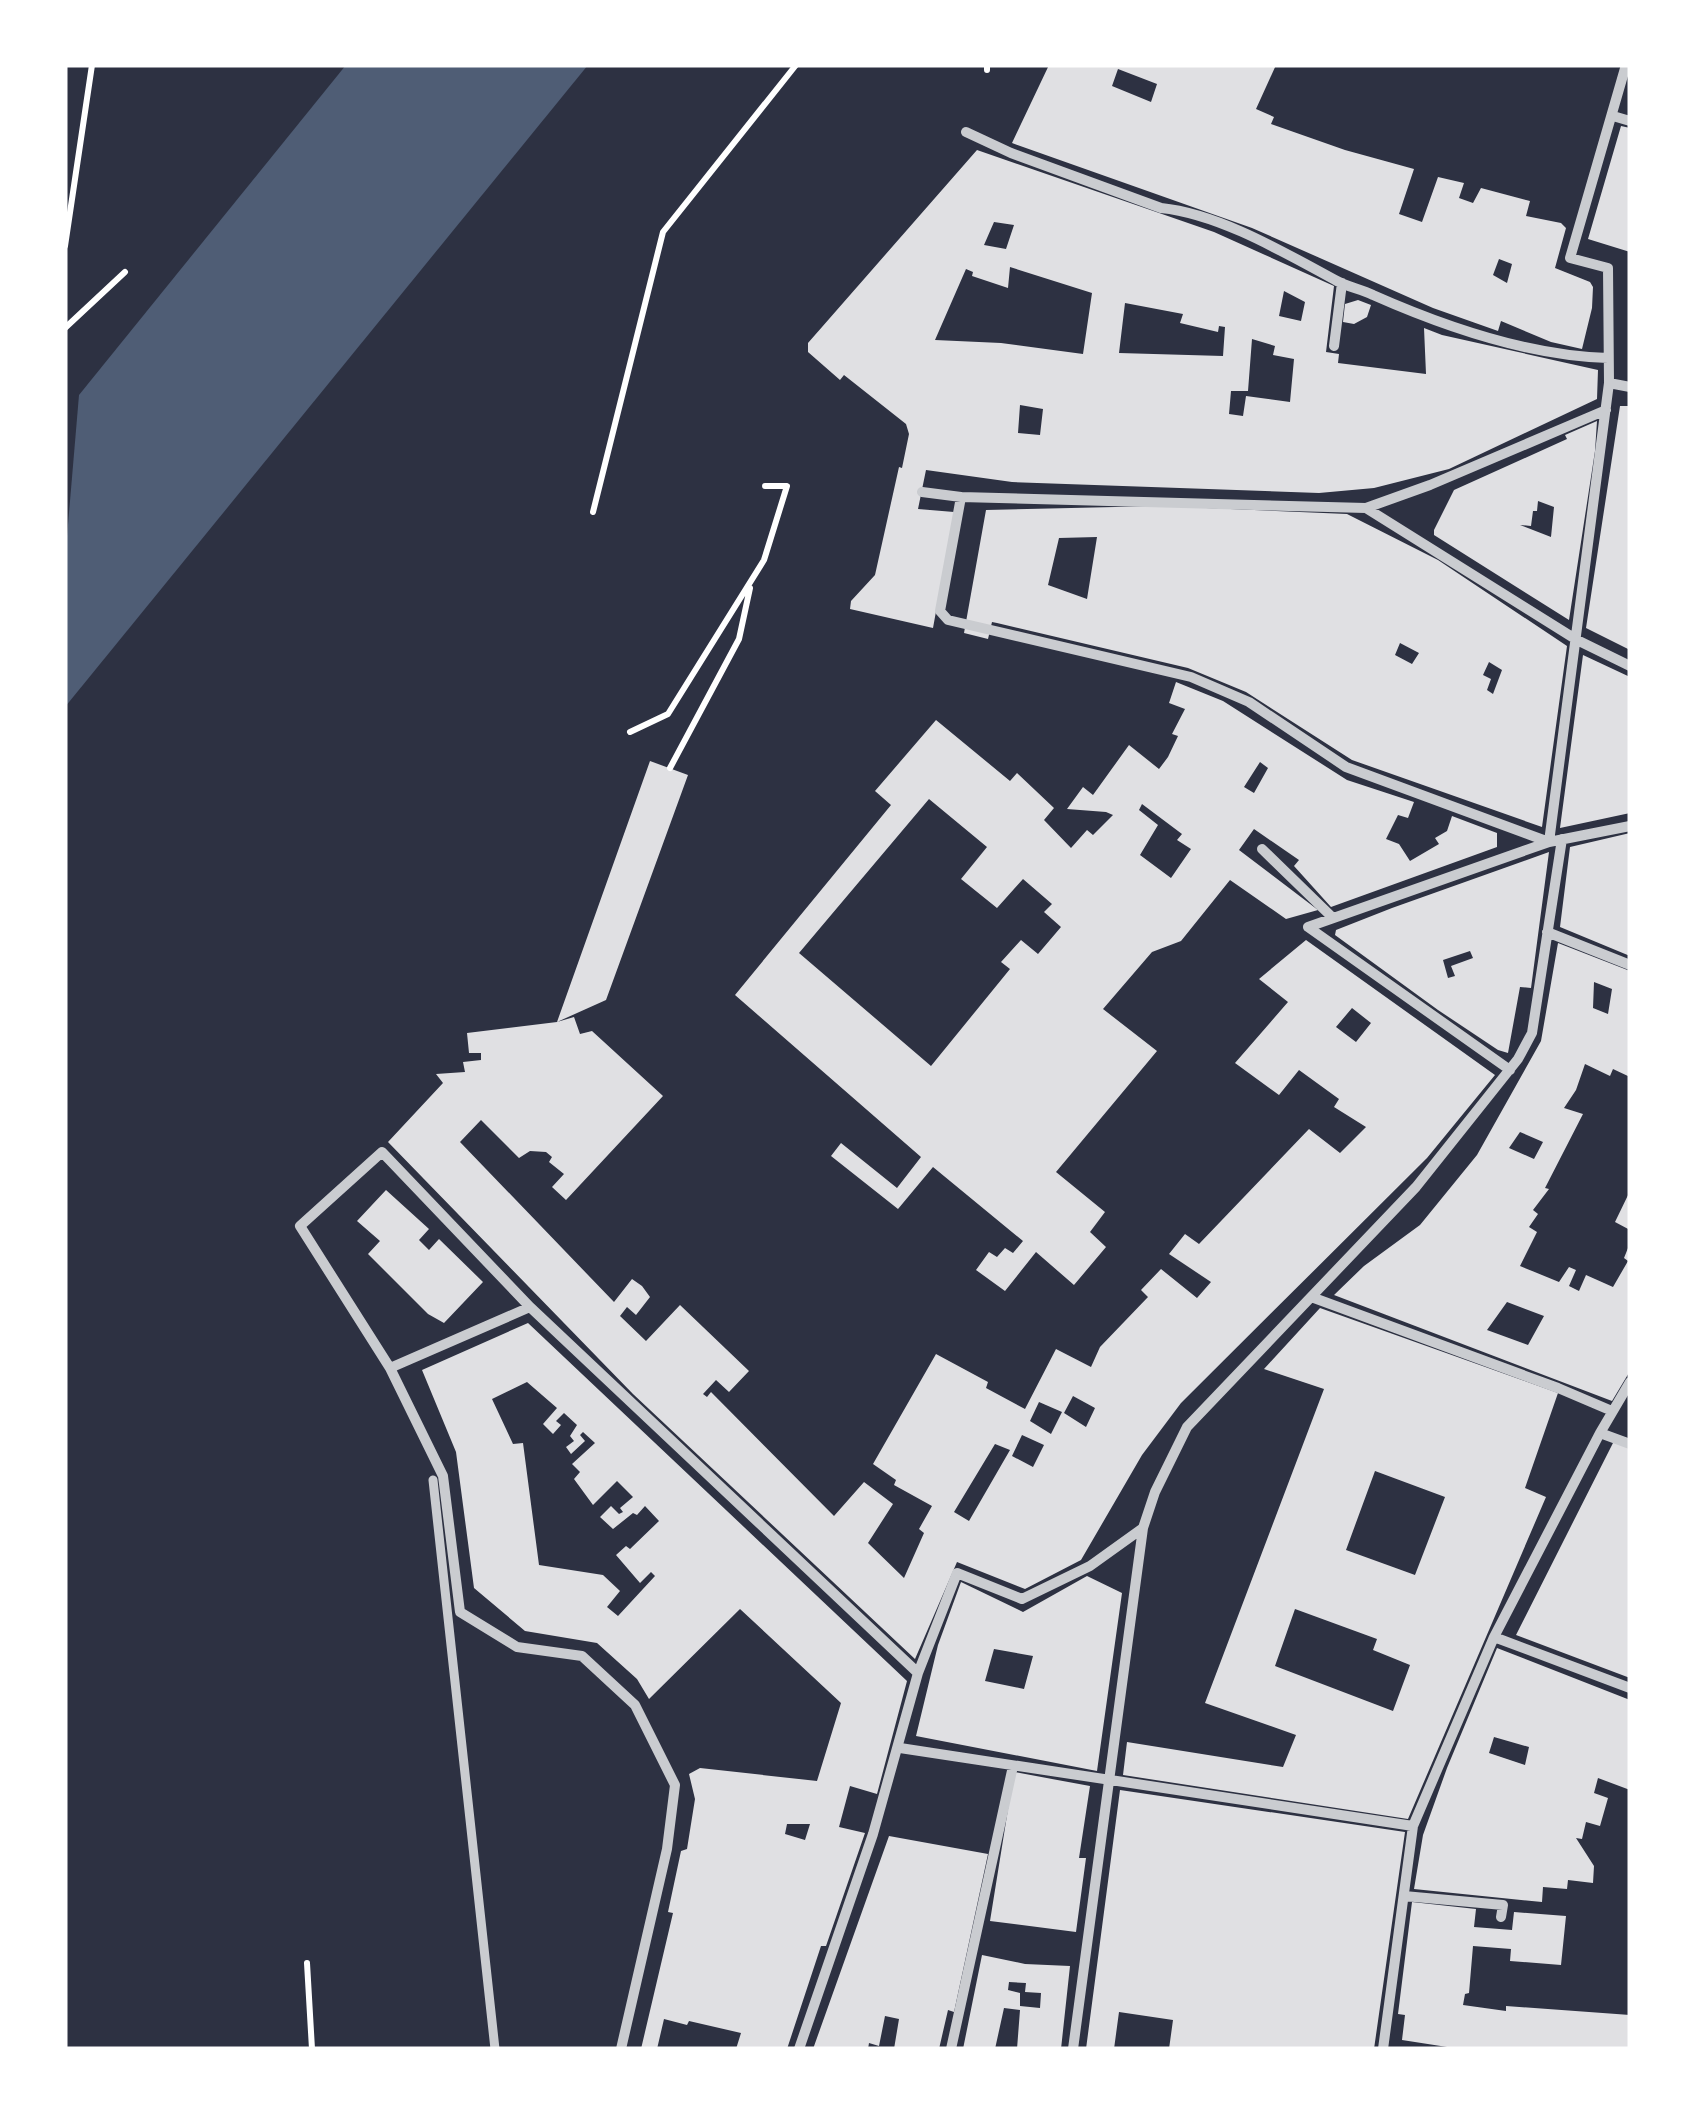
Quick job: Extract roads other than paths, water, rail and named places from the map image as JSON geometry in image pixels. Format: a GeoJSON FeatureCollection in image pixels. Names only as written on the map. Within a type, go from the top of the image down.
{"type":"FeatureCollection","features":[{"type":"Feature","properties":{"kind":"street"},"geometry":{"type":"LineString","coordinates":[[1549,842],[1610,383],[1608,268],[1570,258],[1626,65]]}},
{"type":"Feature","properties":{"kind":"street"},"geometry":{"type":"LineString","coordinates":[[1613,116],[1630,121]]}},
{"type":"Feature","properties":{"kind":"street"},"geometry":{"type":"LineString","coordinates":[[966,132],[1011,153],[1161,208],[1184,210],[1440,325],[1580,358],[1608,358]]}},
{"type":"Feature","properties":{"kind":"street"},"geometry":{"type":"LineString","coordinates":[[1334,346],[1342,284]]}},
{"type":"Feature","properties":{"kind":"street"},"geometry":{"type":"LineString","coordinates":[[1610,383],[1630,387]]}},
{"type":"Feature","properties":{"kind":"street"},"geometry":{"type":"LineString","coordinates":[[922,492],[961,497],[1366,508],[1606,410]]}},
{"type":"Feature","properties":{"kind":"street"},"geometry":{"type":"LineString","coordinates":[[961,497],[940,611],[948,620],[1191,677],[1248,702],[1346,766],[1549,842]]}},
{"type":"Feature","properties":{"kind":"street"},"geometry":{"type":"LineString","coordinates":[[1366,508],[1577,640],[1630,666]]}},
{"type":"Feature","properties":{"kind":"street"},"geometry":{"type":"LineString","coordinates":[[1510,1070],[1308,927],[1549,842],[1630,826]]}},
{"type":"Feature","properties":{"kind":"street"},"geometry":{"type":"LineString","coordinates":[[1073,2049],[1143,1528],[1155,1492],[1187,1428],[1416,1187],[1510,1070],[1532,1033],[1562,839]]}},
{"type":"Feature","properties":{"kind":"street"},"geometry":{"type":"LineString","coordinates":[[1262,849],[1334,918]]}},
{"type":"Feature","properties":{"kind":"street"},"geometry":{"type":"LineString","coordinates":[[1547,932],[1630,964]]}},
{"type":"Feature","properties":{"kind":"street"},"geometry":{"type":"LineString","coordinates":[[621,2049],[667,1849],[676,1785],[635,1705],[582,1656],[518,1648],[460,1612],[442,1476],[390,1368],[300,1226],[382,1152],[530,1307],[918,1673]]}},
{"type":"Feature","properties":{"kind":"street"},"geometry":{"type":"LineString","coordinates":[[1314,1298],[1612,1411]]}},
{"type":"Feature","properties":{"kind":"street"},"geometry":{"type":"LineString","coordinates":[[390,1368],[530,1307]]}},
{"type":"Feature","properties":{"kind":"street"},"geometry":{"type":"LineString","coordinates":[[1384,2049],[1413,1826],[1494,1637],[1630,1382]]}},
{"type":"Feature","properties":{"kind":"street"},"geometry":{"type":"LineString","coordinates":[[1600,1433],[1630,1444]]}},
{"type":"Feature","properties":{"kind":"street"},"geometry":{"type":"LineString","coordinates":[[433,1480],[495,2049]]}},
{"type":"Feature","properties":{"kind":"street"},"geometry":{"type":"LineString","coordinates":[[799,2049],[873,1834],[918,1673],[957,1574],[1022,1599],[1090,1566],[1143,1528]]}},
{"type":"Feature","properties":{"kind":"street"},"geometry":{"type":"LineString","coordinates":[[1494,1637],[1630,1688]]}},
{"type":"Feature","properties":{"kind":"street"},"geometry":{"type":"LineString","coordinates":[[900,1748],[1413,1826]]}},
{"type":"Feature","properties":{"kind":"street"},"geometry":{"type":"LineString","coordinates":[[950,2049],[1012,1766]]}},
{"type":"Feature","properties":{"kind":"street"},"geometry":{"type":"LineString","coordinates":[[1404,1896],[1503,1905],[1500,1917]]}},
{"type":"Feature","properties":{"kind":"water"},"geometry":{"type":"Polygon","coordinates":[[[346,65],[588,65],[65,707],[65,560],[79,395],[346,65]]]}}]}
